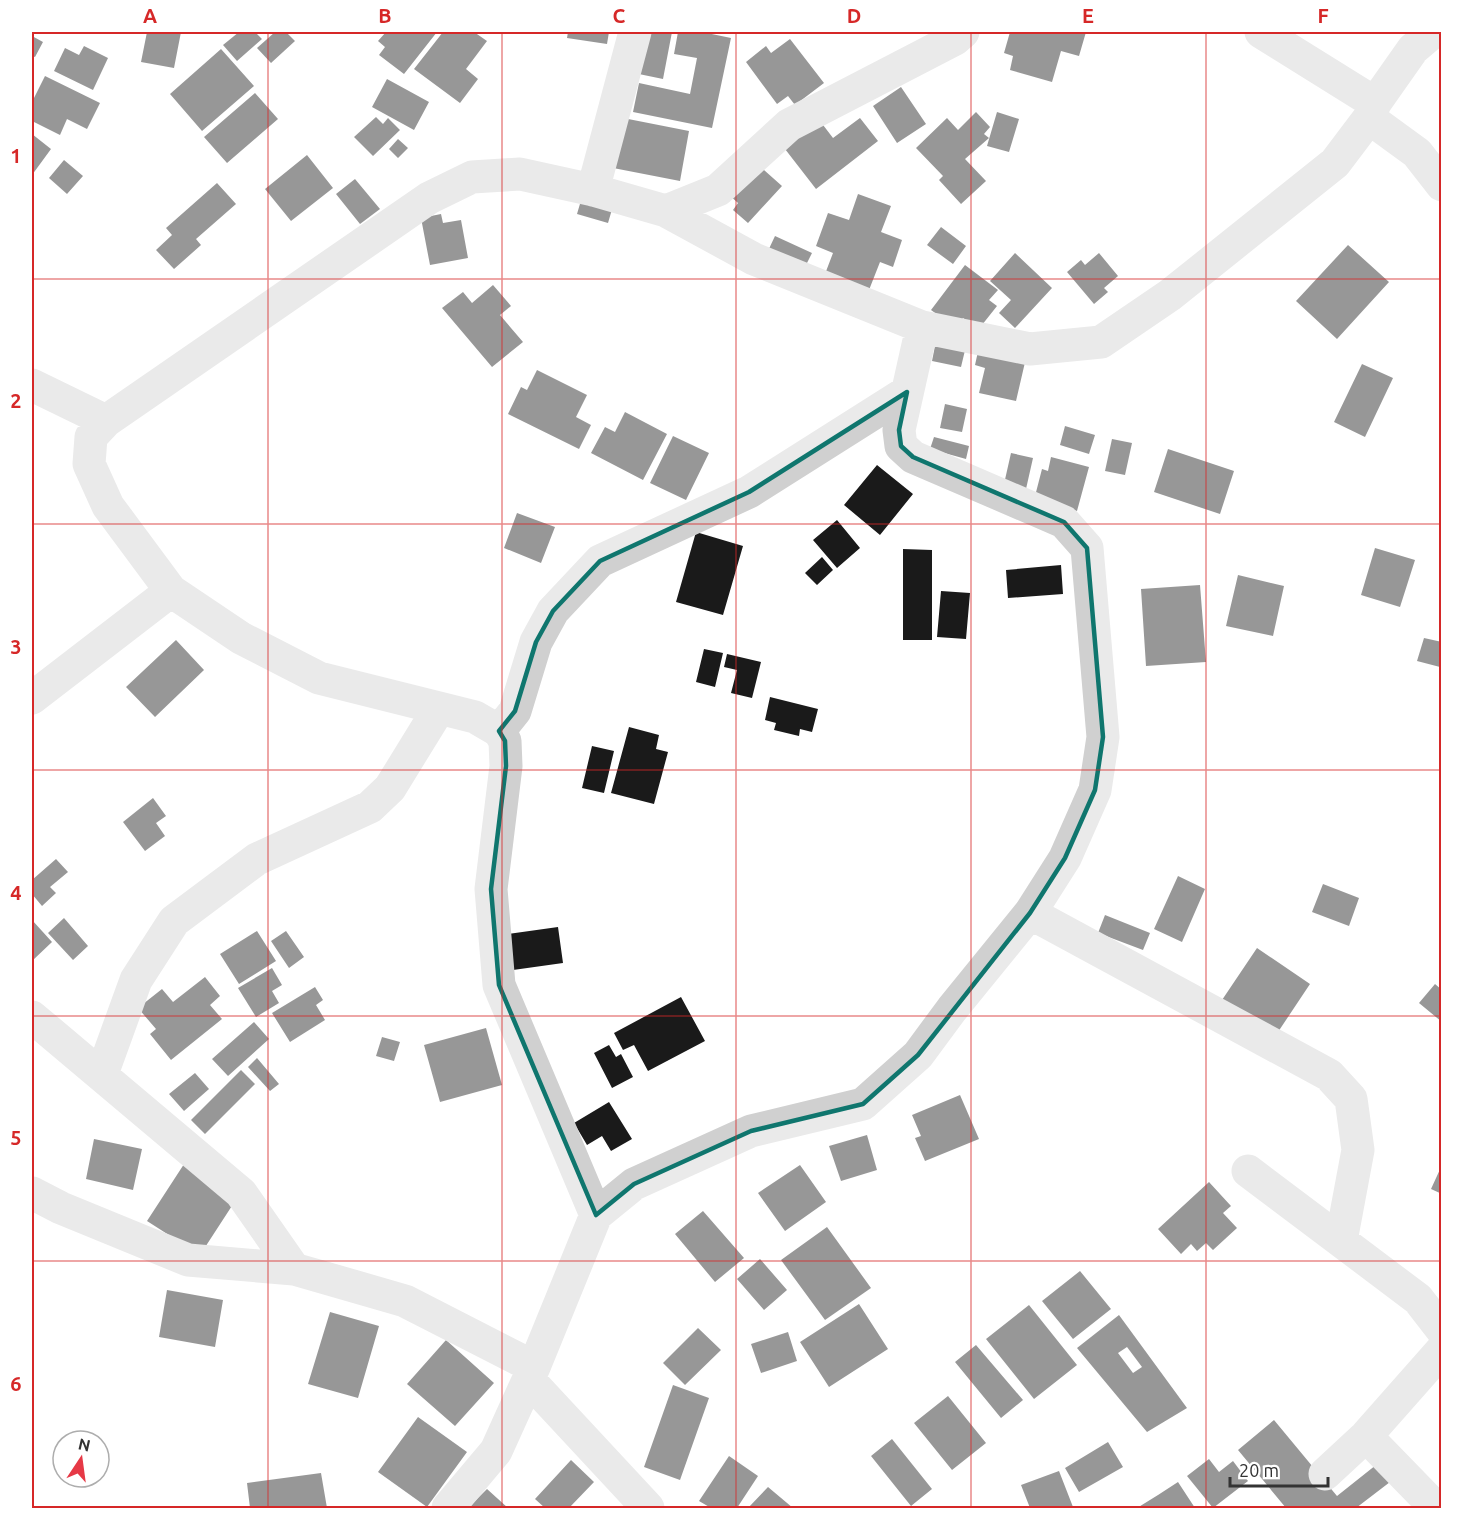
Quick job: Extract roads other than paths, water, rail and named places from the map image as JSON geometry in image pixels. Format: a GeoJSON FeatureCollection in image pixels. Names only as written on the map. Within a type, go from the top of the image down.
{"type":"FeatureCollection","features":[{"type":"Feature","properties":{"kind":"street"},"geometry":{"type":"LineString","coordinates":[[593,190],[635,32]]}},
{"type":"Feature","properties":{"kind":"street"},"geometry":{"type":"LineString","coordinates":[[666,211],[718,190],[789,125],[955,39],[963,32]]}},
{"type":"Feature","properties":{"kind":"street"},"geometry":{"type":"LineString","coordinates":[[1261,32],[1372,111],[1417,153],[1442,185]]}},
{"type":"Feature","properties":{"kind":"street"},"geometry":{"type":"LineString","coordinates":[[596,1215],[500,985],[491,889],[506,766],[505,741],[499,731],[474,717],[438,710],[319,678],[242,638],[171,591],[108,506],[89,464],[91,437],[106,422],[429,198],[472,177],[520,174],[593,190],[666,211],[754,259],[922,327],[1030,349],[1101,342],[1170,295],[1335,163],[1413,49],[1433,32]]}},
{"type":"Feature","properties":{"kind":"street"},"geometry":{"type":"LineString","coordinates":[[448,1509],[496,1451],[531,1374],[596,1215],[634,1184],[751,1131],[863,1104],[918,1055],[1030,913],[1065,858],[1095,790],[1102,737],[1087,548],[1064,522],[913,457],[901,446],[899,430],[922,327]]}},
{"type":"Feature","properties":{"kind":"street"},"geometry":{"type":"LineString","coordinates":[[32,385],[106,422]]}},
{"type":"Feature","properties":{"kind":"street"},"geometry":{"type":"LineString","coordinates":[[499,731],[515,711],[536,642],[553,611],[600,561],[749,492],[907,392]]}},
{"type":"Feature","properties":{"kind":"street"},"geometry":{"type":"LineString","coordinates":[[32,698],[171,591]]}},
{"type":"Feature","properties":{"kind":"street"},"geometry":{"type":"LineString","coordinates":[[102,1074],[136,980],[174,921],[257,859],[370,807],[390,788],[438,710]]}},
{"type":"Feature","properties":{"kind":"street"},"geometry":{"type":"LineString","coordinates":[[1030,913],[1329,1075],[1351,1099],[1358,1150],[1341,1241]]}},
{"type":"Feature","properties":{"kind":"street"},"geometry":{"type":"LineString","coordinates":[[32,1017],[242,1193],[294,1269]]}},
{"type":"Feature","properties":{"kind":"street"},"geometry":{"type":"LineString","coordinates":[[1248,1171],[1419,1299],[1442,1330]]}},
{"type":"Feature","properties":{"kind":"street"},"geometry":{"type":"LineString","coordinates":[[32,1193],[61,1208],[188,1260],[294,1269],[405,1301],[531,1374],[648,1509]]}},
{"type":"Feature","properties":{"kind":"street"},"geometry":{"type":"LineString","coordinates":[[1325,1474],[1366,1436],[1442,1350]]}},
{"type":"Feature","properties":{"kind":"street"},"geometry":{"type":"LineString","coordinates":[[1366,1436],[1436,1509]]}}]}
